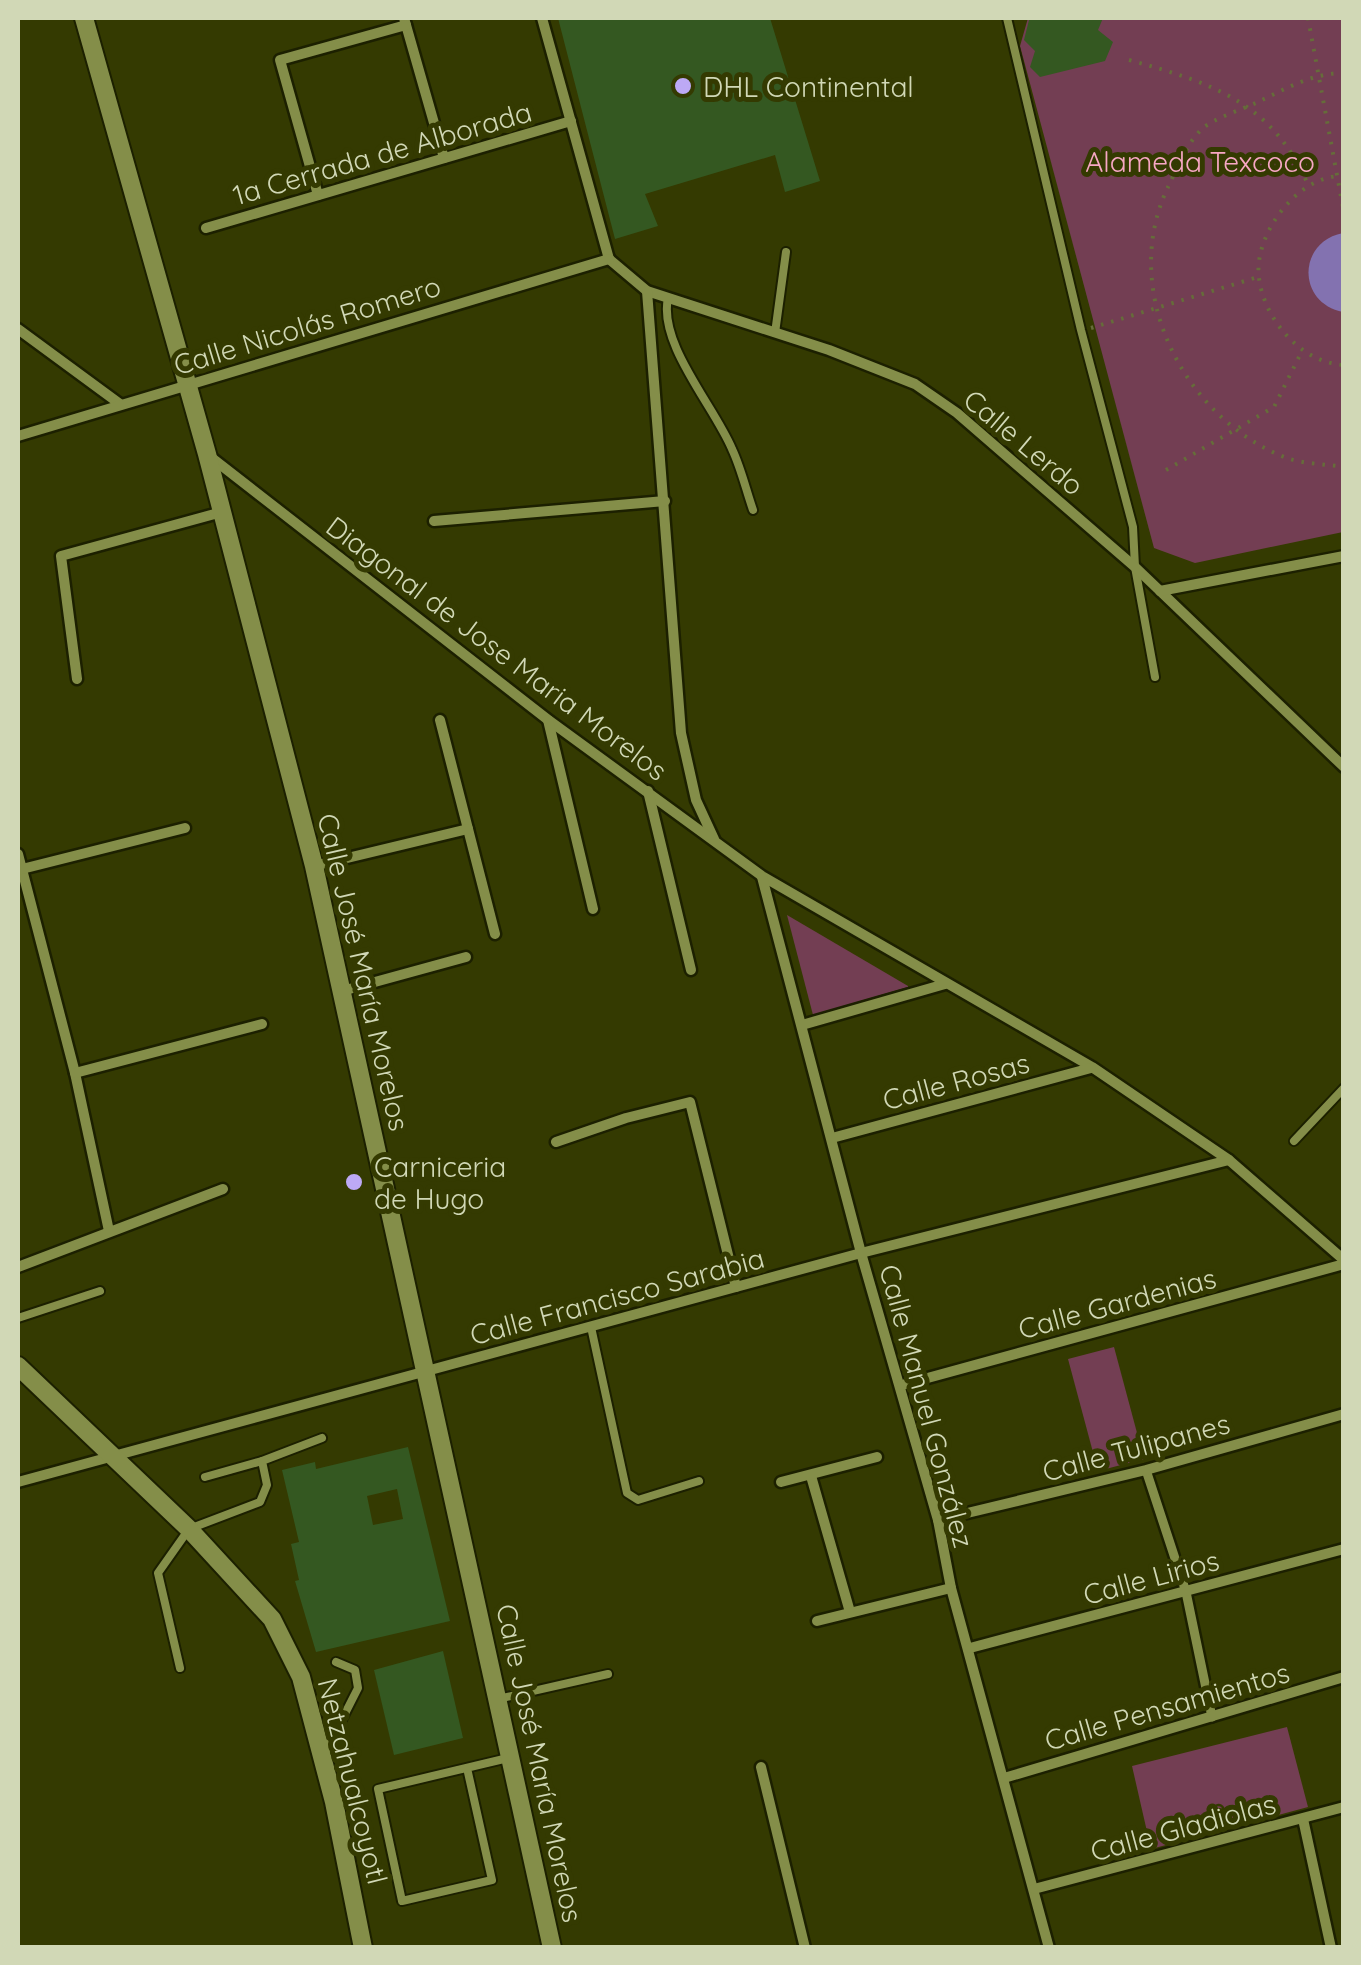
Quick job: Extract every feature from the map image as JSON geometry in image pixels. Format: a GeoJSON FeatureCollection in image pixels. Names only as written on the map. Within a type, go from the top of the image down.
{"type":"FeatureCollection","features":[{"type":"Feature","properties":{"kind":"street","name":"Calle José María Morelos"},"geometry":{"type":"LineString","coordinates":[[84,18],[207,454],[314,866],[552,1948]]}},
{"type":"Feature","properties":{"kind":"street"},"geometry":{"type":"LineString","coordinates":[[542,18],[609,259]]}},
{"type":"Feature","properties":{"kind":"street"},"geometry":{"type":"LineString","coordinates":[[318,195],[280,60],[405,21],[444,158]]}},
{"type":"Feature","properties":{"kind":"street","name":"1a Cerrada de Alborada"},"geometry":{"type":"LineString","coordinates":[[206,228],[571,121]]}},
{"type":"Feature","properties":{"kind":"street","name":"Calle Nicolás Romero"},"geometry":{"type":"LineString","coordinates":[[18,436],[609,259]]}},
{"type":"Feature","properties":{"kind":"street","name":"Calle Lerdo"},"geometry":{"type":"LineString","coordinates":[[609,259],[647,291],[915,384],[957,413],[1135,567],[1344,767]]}},
{"type":"Feature","properties":{"kind":"street"},"geometry":{"type":"LineString","coordinates":[[647,291],[681,732],[696,800],[715,840]]}},
{"type":"Feature","properties":{"kind":"street"},"geometry":{"type":"LineString","coordinates":[[18,329],[120,404]]}},
{"type":"Feature","properties":{"kind":"street","name":"Diagonal de Jose Maria Morelos"},"geometry":{"type":"LineString","coordinates":[[207,454],[547,719],[762,876],[1092,1068],[1229,1160],[1344,1262]]}},
{"type":"Feature","properties":{"kind":"street"},"geometry":{"type":"LineString","coordinates":[[434,521],[665,501]]}},
{"type":"Feature","properties":{"kind":"street"},"geometry":{"type":"LineString","coordinates":[[77,679],[61,556],[222,512]]}},
{"type":"Feature","properties":{"kind":"street"},"geometry":{"type":"LineString","coordinates":[[1160,591],[1344,556]]}},
{"type":"Feature","properties":{"kind":"street"},"geometry":{"type":"LineString","coordinates":[[547,719],[593,909]]}},
{"type":"Feature","properties":{"kind":"street"},"geometry":{"type":"LineString","coordinates":[[440,720],[495,934]]}},
{"type":"Feature","properties":{"kind":"street"},"geometry":{"type":"LineString","coordinates":[[648,790],[690,970]]}},
{"type":"Feature","properties":{"kind":"street"},"geometry":{"type":"LineString","coordinates":[[19,869],[185,828]]}},
{"type":"Feature","properties":{"kind":"street"},"geometry":{"type":"LineString","coordinates":[[314,866],[468,829]]}},
{"type":"Feature","properties":{"kind":"street"},"geometry":{"type":"LineString","coordinates":[[18,854],[75,1073],[109,1231]]}},
{"type":"Feature","properties":{"kind":"street","name":"Calle Manuel González"},"geometry":{"type":"LineString","coordinates":[[762,876],[862,1253],[902,1385],[938,1520],[951,1588],[1049,1948]]}},
{"type":"Feature","properties":{"kind":"street"},"geometry":{"type":"LineString","coordinates":[[342,991],[466,957]]}},
{"type":"Feature","properties":{"kind":"street"},"geometry":{"type":"LineString","coordinates":[[802,1026],[945,984]]}},
{"type":"Feature","properties":{"kind":"street"},"geometry":{"type":"LineString","coordinates":[[75,1073],[262,1024]]}},
{"type":"Feature","properties":{"kind":"street","name":"Calle Rosas"},"geometry":{"type":"LineString","coordinates":[[832,1138],[1092,1068]]}},
{"type":"Feature","properties":{"kind":"street"},"geometry":{"type":"LineString","coordinates":[[556,1142],[690,1102],[736,1287]]}},
{"type":"Feature","properties":{"kind":"street","name":"Calle Francisco Sarabia"},"geometry":{"type":"LineString","coordinates":[[18,1482],[862,1253],[1229,1160]]}},
{"type":"Feature","properties":{"kind":"street"},"geometry":{"type":"LineString","coordinates":[[18,1267],[222,1189]]}},
{"type":"Feature","properties":{"kind":"street","name":"Calle Gardenias"},"geometry":{"type":"LineString","coordinates":[[902,1385],[1344,1262]]}},
{"type":"Feature","properties":{"kind":"street","name":"Netzahualcoyotl"},"geometry":{"type":"LineString","coordinates":[[18,1366],[189,1529],[272,1620],[301,1677],[363,1948]]}},
{"type":"Feature","properties":{"kind":"street","name":"Calle Tulipanes"},"geometry":{"type":"LineString","coordinates":[[938,1520],[1146,1470],[1344,1414]]}},
{"type":"Feature","properties":{"kind":"street"},"geometry":{"type":"LineString","coordinates":[[781,1482],[877,1457]]}},
{"type":"Feature","properties":{"kind":"street"},"geometry":{"type":"LineString","coordinates":[[1146,1470],[1186,1592],[1212,1717]]}},
{"type":"Feature","properties":{"kind":"street"},"geometry":{"type":"LineString","coordinates":[[811,1476],[850,1612]]}},
{"type":"Feature","properties":{"kind":"street","name":"Calle Lirios"},"geometry":{"type":"LineString","coordinates":[[970,1648],[1344,1549]]}},
{"type":"Feature","properties":{"kind":"street"},"geometry":{"type":"LineString","coordinates":[[817,1621],[951,1588]]}},
{"type":"Feature","properties":{"kind":"street","name":"Calle Pensamientos"},"geometry":{"type":"LineString","coordinates":[[1004,1778],[1344,1678]]}},
{"type":"Feature","properties":{"kind":"street"},"geometry":{"type":"LineString","coordinates":[[761,1767],[805,1948]]}},
{"type":"Feature","properties":{"kind":"street","name":"Calle Gladiolas"},"geometry":{"type":"LineString","coordinates":[[1034,1889],[1344,1807]]}},
{"type":"Feature","properties":{"kind":"street"},"geometry":{"type":"LineString","coordinates":[[1303,1819],[1331,1948]]}},
{"type":"Feature","properties":{"kind":"lane"},"geometry":{"type":"LineString","coordinates":[[1007,18],[1081,330],[1134,527],[1135,567],[1155,677]]}},
{"type":"Feature","properties":{"kind":"lane"},"geometry":{"type":"LineString","coordinates":[[775,333],[786,252]]}},
{"type":"Feature","properties":{"kind":"lane"},"geometry":{"type":"LineString","coordinates":[[668,298],[664,317],[732,448],[753,510]]}},
{"type":"Feature","properties":{"kind":"lane"},"geometry":{"type":"LineString","coordinates":[[1294,1141],[1344,1088]]}},
{"type":"Feature","properties":{"kind":"lane"},"geometry":{"type":"LineString","coordinates":[[18,1318],[100,1291]]}},
{"type":"Feature","properties":{"kind":"lane"},"geometry":{"type":"LineString","coordinates":[[591,1327],[627,1493],[638,1500],[699,1481]]}},
{"type":"Feature","properties":{"kind":"lane"},"geometry":{"type":"LineString","coordinates":[[205,1477],[322,1438]]}},
{"type":"Feature","properties":{"kind":"lane"},"geometry":{"type":"LineString","coordinates":[[180,1668],[158,1573],[189,1529],[260,1502],[267,1485],[262,1461]]}},
{"type":"Feature","properties":{"kind":"lane"},"geometry":{"type":"LineString","coordinates":[[322,1757],[358,1688],[355,1670],[336,1662]]}},
{"type":"Feature","properties":{"kind":"lane"},"geometry":{"type":"LineString","coordinates":[[498,1700],[608,1674]]}},
{"type":"Feature","properties":{"kind":"lane"},"geometry":{"type":"LineString","coordinates":[[467,1768],[492,1880],[402,1901],[378,1788],[510,1758]]}},
{"type":"Feature","properties":{"kind":"path"},"geometry":{"type":"LineString","coordinates":[[1308,18],[1341,176],[1344,213]]}},
{"type":"Feature","properties":{"kind":"path"},"geometry":{"type":"LineString","coordinates":[[1129,60],[1192,77],[1246,108],[1270,125],[1295,154],[1309,187]]}},
{"type":"Feature","properties":{"kind":"path"},"geometry":{"type":"LineString","coordinates":[[1344,73],[1319,75],[1202,129],[1160,205],[1151,245],[1164,339],[1198,394],[1238,431],[1286,458],[1344,467]]}},
{"type":"Feature","properties":{"kind":"path"},"geometry":{"type":"LineString","coordinates":[[1341,176],[1298,192],[1263,239],[1258,277],[1272,316],[1302,351],[1344,365]]}},
{"type":"Feature","properties":{"kind":"path"},"geometry":{"type":"LineString","coordinates":[[1081,330],[1258,277]]}},
{"type":"Feature","properties":{"kind":"path"},"geometry":{"type":"LineString","coordinates":[[1166,470],[1274,407],[1302,351]]}},
{"type":"Feature","properties":{"kind":"green space","name":"Alameda Texcoco"},"geometry":{"type":"Polygon","coordinates":[[[1028,18],[1343,18],[1343,532],[1195,563],[1154,548],[1020,46],[1028,18]]]}},
{"type":"Feature","properties":{"kind":"green space"},"geometry":{"type":"Polygon","coordinates":[[[787,915],[908,986],[908,987],[813,1015],[787,915]]]}},
{"type":"Feature","properties":{"kind":"green space"},"geometry":{"type":"Polygon","coordinates":[[[1114,1347],[1144,1459],[1098,1471],[1068,1359],[1114,1347]]]}},
{"type":"Feature","properties":{"kind":"green space"},"geometry":{"type":"Polygon","coordinates":[[[1287,1727],[1308,1807],[1151,1849],[1132,1766],[1287,1727]]]}},
{"type":"Feature","properties":{"kind":"shaded area"},"geometry":{"type":"Polygon","coordinates":[[[1344,233],[1343,312],[1317,297],[1308,272],[1317,248],[1344,233]]]}},
{"type":"Feature","properties":{"kind":"building","name":"DHL Continental"},"geometry":{"type":"Polygon","coordinates":[[[558,18],[770,18],[820,181],[785,192],[775,155],[645,194],[658,226],[615,239],[558,18]]]}},
{"type":"Feature","properties":{"kind":"building"},"geometry":{"type":"Polygon","coordinates":[[[1103,18],[1098,30],[1113,42],[1105,61],[1040,77],[1030,67],[1035,51],[1024,40],[1029,20],[1103,18]]]}},
{"type":"Feature","properties":{"kind":"building"},"geometry":{"type":"Polygon","coordinates":[[[408,1447],[450,1621],[316,1652],[295,1581],[299,1580],[291,1544],[299,1542],[282,1470],[315,1462],[316,1469],[408,1447]],[[397,1489],[367,1496],[373,1525],[403,1519],[397,1489]]]}},
{"type":"Feature","properties":{"kind":"building"},"geometry":{"type":"Polygon","coordinates":[[[443,1651],[463,1738],[394,1755],[374,1670],[443,1651]]]}},
{"type":"Feature","properties":{"kind":"place","name":"DHL Continental"},"geometry":{"type":"Point","coordinates":[683,86]}},
{"type":"Feature","properties":{"kind":"place","name":"Carniceria de Hugo"},"geometry":{"type":"Point","coordinates":[354,1182]}}]}
